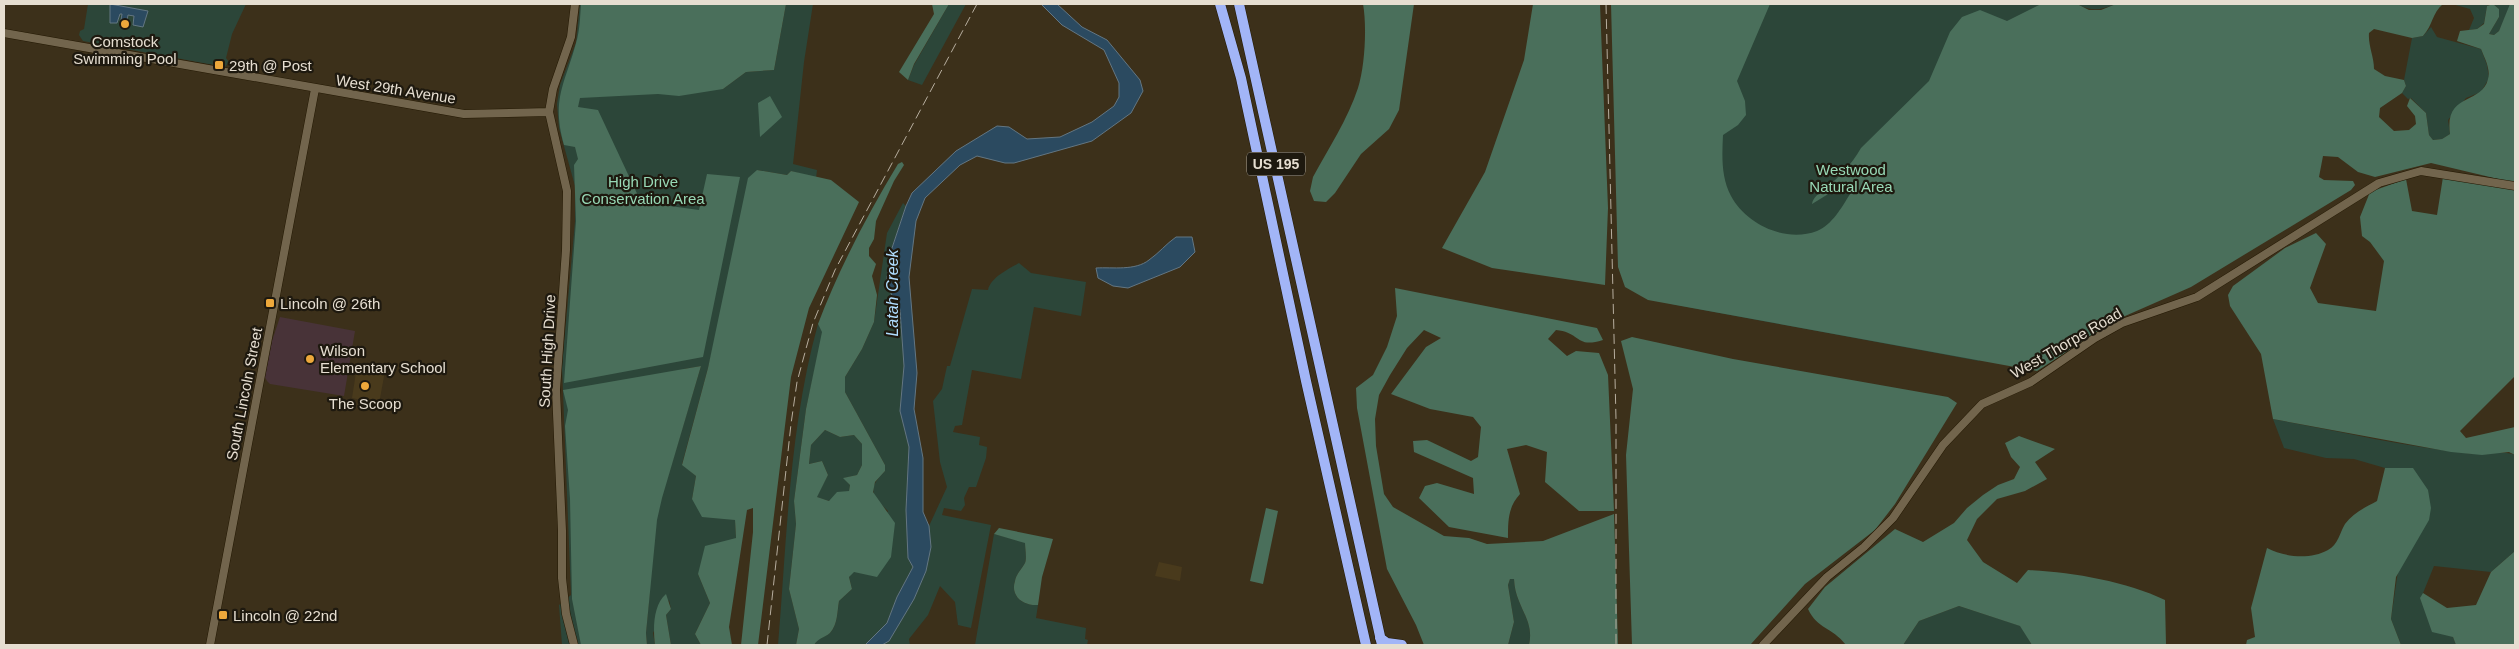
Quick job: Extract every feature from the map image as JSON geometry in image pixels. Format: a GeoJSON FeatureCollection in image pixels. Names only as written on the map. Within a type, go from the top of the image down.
{"type":"FeatureCollection","features":[{"type":"Feature","properties":{"kind":"highway","name":"US 195"},"geometry":{"type":"LineString","coordinates":[[1220,4],[1241,78],[1278,247]]}},
{"type":"Feature","properties":{"kind":"highway","name":"US 195"},"geometry":{"type":"LineString","coordinates":[[1239,4],[1269,134],[1309,326],[1381,641]]}},
{"type":"Feature","properties":{"kind":"highway"},"geometry":{"type":"LineString","coordinates":[[1309,326],[1289,251],[1283,246],[1278,247],[1274,249],[1273,255],[1296,336],[1366,645]]}},
{"type":"Feature","properties":{"kind":"highway"},"geometry":{"type":"LineString","coordinates":[[1357,645],[1360,629],[1358,611]]}},
{"type":"Feature","properties":{"kind":"highway"},"geometry":{"type":"LineString","coordinates":[[1381,641],[1402,645]]}},
{"type":"Feature","properties":{"kind":"street","name":"South High Drive"},"geometry":{"type":"LineString","coordinates":[[574,645],[566,614],[562,578],[562,521],[556,390],[566,250],[567,191],[549,112],[553,89],[571,37],[575,4]]}},
{"type":"Feature","properties":{"kind":"street","name":"West 29th Avenue"},"geometry":{"type":"LineString","coordinates":[[4,33],[464,114],[549,112]]}},
{"type":"Feature","properties":{"kind":"street","name":"South Lincoln Street"},"geometry":{"type":"LineString","coordinates":[[210,645],[315,89]]}},
{"type":"Feature","properties":{"kind":"street","name":"West Thorpe Road"},"geometry":{"type":"LineString","coordinates":[[1763,645],[1827,577],[1864,547],[1893,518],[1943,445],[1982,404],[2031,382],[2095,338],[2122,323],[2197,297],[2379,183],[2421,171],[2515,186]]}},
{"type":"Feature","properties":{"kind":"shaded area","name":"Wilson Elementary School"},"geometry":{"type":"Polygon","coordinates":[[[280,317],[355,331],[344,396],[270,384],[267,381],[265,377],[272,341],[280,317]]]}},
{"type":"Feature","properties":{"kind":"shaded area"},"geometry":{"type":"Polygon","coordinates":[[[357,366],[385,371],[379,404],[352,398],[357,366]]]}},
{"type":"Feature","properties":{"kind":"shaded area"},"geometry":{"type":"Polygon","coordinates":[[[1159,562],[1182,567],[1180,581],[1155,576],[1159,562]]]}},
{"type":"Feature","properties":{"kind":"green space"},"geometry":{"type":"Polygon","coordinates":[[[88,4],[246,4],[232,34],[226,58],[229,62],[225,67],[83,41],[79,35],[80,31],[84,29],[88,4]]]}},
{"type":"Feature","properties":{"kind":"green space","name":"High Drive Conservation Area"},"geometry":{"type":"Polygon","coordinates":[[[580,4],[707,4],[723,89],[746,72],[774,70],[786,4],[813,4],[804,62],[793,164],[817,170],[816,178],[791,171],[787,175],[757,170],[682,464],[696,476],[692,499],[735,520],[736,538],[698,574],[710,603],[695,634],[701,645],[671,645],[666,615],[671,609],[669,600],[653,633],[655,645],[647,645],[646,633],[650,588],[640,645],[562,645],[559,605],[571,595],[562,367],[575,221],[575,186],[559,128],[557,104],[560,85],[576,43],[580,4]],[[701,366],[684,369],[667,479],[701,366]]]}},
{"type":"Feature","properties":{"kind":"green space"},"geometry":{"type":"Polygon","coordinates":[[[581,4],[786,4],[774,70],[746,72],[723,89],[679,96],[658,94],[580,98],[578,107],[598,110],[641,202],[699,210],[707,174],[740,177],[703,357],[564,383],[576,221],[574,165],[578,159],[575,147],[564,145],[560,129],[559,103],[577,38],[581,4]]]}},
{"type":"Feature","properties":{"kind":"green space"},"geometry":{"type":"Polygon","coordinates":[[[932,4],[949,4],[914,64],[908,80],[899,72],[934,14],[932,4]]]}},
{"type":"Feature","properties":{"kind":"green space"},"geometry":{"type":"Polygon","coordinates":[[[949,4],[966,4],[922,85],[908,80],[914,65],[949,4]]]}},
{"type":"Feature","properties":{"kind":"green space"},"geometry":{"type":"Polygon","coordinates":[[[1363,4],[1414,4],[1399,110],[1389,129],[1361,154],[1335,193],[1326,202],[1314,201],[1310,191],[1313,177],[1349,111],[1358,88],[1365,46],[1363,4]]]}},
{"type":"Feature","properties":{"kind":"green space"},"geometry":{"type":"Polygon","coordinates":[[[1533,4],[1600,4],[1608,208],[1605,285],[1492,268],[1442,248],[1485,172],[1524,60],[1533,4]]]}},
{"type":"Feature","properties":{"kind":"green space"},"geometry":{"type":"Polygon","coordinates":[[[1611,4],[1770,4],[1737,81],[1745,101],[1746,115],[1738,125],[1723,135],[1722,159],[1725,181],[1731,196],[1738,206],[1756,223],[1780,233],[1792,235],[1817,231],[1827,225],[1836,215],[1850,194],[1847,188],[1838,188],[1812,204],[1814,199],[1840,175],[1861,148],[1929,81],[1950,32],[1962,17],[1980,10],[2007,21],[2041,4],[2077,4],[2089,10],[2101,10],[2116,4],[2443,4],[2423,36],[2412,38],[2374,29],[2369,33],[2374,69],[2385,76],[2404,80],[2406,86],[2402,93],[2380,108],[2379,117],[2394,131],[2409,130],[2416,124],[2415,116],[2407,106],[2410,98],[2426,113],[2429,135],[2433,140],[2442,139],[2450,134],[2450,121],[2453,111],[2464,100],[2479,93],[2489,75],[2481,49],[2457,41],[2460,31],[2477,29],[2484,24],[2487,6],[2493,4],[2499,9],[2499,17],[2489,34],[2494,35],[2499,31],[2510,4],[2515,4],[2515,183],[2431,163],[2375,177],[2358,172],[2338,157],[2323,156],[2319,177],[2324,180],[2353,181],[2355,185],[2351,190],[2191,287],[2116,320],[2037,371],[1648,300],[1625,287],[1618,267],[1611,4]]]}},
{"type":"Feature","properties":{"kind":"green space","name":"Westwood Natural Area"},"geometry":{"type":"Polygon","coordinates":[[[1721,4],[2041,4],[2038,6],[1979,361],[1671,304],[1721,4]]]}},
{"type":"Feature","properties":{"kind":"green space"},"geometry":{"type":"Polygon","coordinates":[[[2077,4],[2116,4],[2096,9],[2077,4]]]}},
{"type":"Feature","properties":{"kind":"green space"},"geometry":{"type":"Polygon","coordinates":[[[2452,4],[2491,4],[2487,6],[2484,23],[2477,29],[2469,30],[2474,18],[2470,9],[2452,4]]]}},
{"type":"Feature","properties":{"kind":"green space"},"geometry":{"type":"Polygon","coordinates":[[[2493,4],[2511,5],[2499,31],[2494,35],[2489,34],[2499,17],[2499,9],[2493,4]]]}},
{"type":"Feature","properties":{"kind":"green space"},"geometry":{"type":"Polygon","coordinates":[[[2431,27],[2437,37],[2481,49],[2487,65],[2489,78],[2481,92],[2466,98],[2448,120],[2450,134],[2442,139],[2433,140],[2429,135],[2426,113],[2411,98],[2408,99],[2402,93],[2406,86],[2404,80],[2412,38],[2423,36],[2431,27]]]}},
{"type":"Feature","properties":{"kind":"green space"},"geometry":{"type":"Polygon","coordinates":[[[770,96],[782,117],[760,137],[758,103],[770,96]]]}},
{"type":"Feature","properties":{"kind":"green space"},"geometry":{"type":"Polygon","coordinates":[[[902,162],[904,165],[894,181],[876,221],[874,239],[869,248],[869,256],[876,264],[872,276],[877,295],[874,322],[862,349],[845,377],[845,392],[885,465],[885,471],[875,482],[873,492],[895,523],[891,557],[877,577],[854,572],[849,577],[852,589],[839,601],[836,622],[830,633],[819,639],[814,645],[796,645],[799,629],[789,589],[796,524],[794,501],[806,409],[822,332],[818,324],[854,242],[898,164],[902,162]],[[825,430],[811,445],[809,464],[822,461],[828,475],[817,497],[829,501],[837,492],[849,491],[850,485],[843,478],[857,475],[862,465],[862,444],[854,435],[840,437],[825,430]]]}},
{"type":"Feature","properties":{"kind":"green space"},"geometry":{"type":"Polygon","coordinates":[[[757,170],[787,175],[791,171],[831,180],[859,202],[809,308],[791,377],[758,645],[741,645],[753,532],[753,508],[747,510],[729,627],[732,645],[701,645],[695,634],[710,603],[698,574],[705,546],[736,538],[735,520],[702,517],[692,499],[696,476],[682,465],[708,368],[748,178],[757,170]]]}},
{"type":"Feature","properties":{"kind":"green space"},"geometry":{"type":"Polygon","coordinates":[[[2443,177],[2515,190],[2515,376],[2460,431],[2466,438],[2515,427],[2515,455],[2509,452],[2482,455],[2451,452],[2273,419],[2261,354],[2230,306],[2228,295],[2233,286],[2285,248],[2316,233],[2326,244],[2310,288],[2318,303],[2376,311],[2384,261],[2370,242],[2362,236],[2360,217],[2370,192],[2406,179],[2412,211],[2437,215],[2443,177]]]}},
{"type":"Feature","properties":{"kind":"green space"},"geometry":{"type":"Polygon","coordinates":[[[903,203],[906,206],[891,251],[886,284],[900,309],[904,366],[900,411],[909,447],[906,510],[908,557],[913,567],[897,597],[887,623],[865,645],[814,645],[817,640],[828,635],[833,629],[839,601],[852,589],[849,577],[888,511],[878,501],[873,492],[875,483],[885,471],[885,465],[845,392],[845,377],[862,349],[874,322],[887,233],[903,203]]]}},
{"type":"Feature","properties":{"kind":"green space"},"geometry":{"type":"Polygon","coordinates":[[[1019,263],[1031,273],[1086,282],[1081,316],[1034,307],[1021,379],[972,370],[962,425],[955,426],[953,432],[980,437],[979,445],[987,447],[986,458],[976,487],[969,487],[964,498],[965,505],[961,511],[944,508],[942,515],[991,525],[971,628],[958,625],[955,602],[940,586],[928,615],[909,639],[910,645],[882,645],[889,641],[899,621],[931,547],[929,526],[947,487],[940,462],[933,401],[942,389],[947,366],[950,366],[972,289],[988,290],[996,277],[1019,263]]]}},
{"type":"Feature","properties":{"kind":"green space"},"geometry":{"type":"Polygon","coordinates":[[[1395,288],[1597,328],[1603,340],[1587,343],[1564,331],[1556,330],[1548,339],[1567,356],[1576,351],[1599,353],[1608,375],[1614,511],[1579,511],[1545,482],[1547,452],[1526,445],[1507,449],[1520,494],[1511,509],[1508,538],[1449,527],[1419,498],[1425,486],[1437,483],[1474,494],[1473,478],[1414,452],[1413,441],[1427,440],[1471,461],[1478,457],[1481,427],[1473,417],[1430,409],[1391,394],[1426,347],[1441,338],[1424,330],[1407,348],[1379,395],[1375,419],[1376,446],[1384,494],[1393,507],[1444,536],[1469,538],[1487,544],[1543,541],[1614,514],[1618,645],[1529,645],[1530,636],[1527,620],[1515,589],[1514,579],[1510,579],[1508,585],[1514,622],[1508,645],[1424,645],[1416,625],[1387,569],[1357,408],[1356,388],[1373,375],[1387,347],[1397,316],[1395,288]]]}},
{"type":"Feature","properties":{"kind":"green space"},"geometry":{"type":"Polygon","coordinates":[[[818,324],[823,332],[806,409],[794,501],[796,524],[789,589],[799,629],[796,645],[778,645],[790,483],[808,363],[818,324]]]}},
{"type":"Feature","properties":{"kind":"green space"},"geometry":{"type":"Polygon","coordinates":[[[1632,337],[1733,359],[1948,397],[1957,403],[1895,504],[1875,530],[1805,584],[1751,644],[1632,645],[1626,455],[1633,389],[1621,341],[1632,337]]]}},
{"type":"Feature","properties":{"kind":"green space"},"geometry":{"type":"Polygon","coordinates":[[[701,366],[657,520],[646,633],[647,645],[581,645],[572,599],[570,499],[565,426],[568,410],[563,390],[701,366]]]}},
{"type":"Feature","properties":{"kind":"green space"},"geometry":{"type":"Polygon","coordinates":[[[2273,419],[2442,450],[2515,455],[2515,551],[2491,572],[2434,566],[2421,598],[2453,637],[2456,645],[2401,645],[2391,619],[2413,468],[2385,468],[2354,459],[2326,458],[2284,448],[2273,419]]]}},
{"type":"Feature","properties":{"kind":"green space"},"geometry":{"type":"Polygon","coordinates":[[[825,430],[840,437],[854,435],[862,444],[862,465],[857,475],[844,478],[850,485],[849,492],[829,501],[816,497],[828,475],[822,461],[809,464],[811,445],[825,430]]]}},
{"type":"Feature","properties":{"kind":"green space"},"geometry":{"type":"Polygon","coordinates":[[[2019,436],[2055,449],[2035,462],[2047,479],[2025,491],[1997,499],[1977,519],[1967,540],[1983,562],[2017,583],[2028,570],[2062,573],[2116,583],[2150,593],[2165,600],[2166,645],[2032,645],[2020,626],[1959,606],[1919,621],[1903,645],[1846,645],[1835,634],[1816,621],[1808,609],[1825,587],[1895,529],[1923,542],[1954,523],[1967,508],[1983,495],[1998,485],[2014,479],[2020,467],[2011,457],[2005,443],[2019,436]]]}},
{"type":"Feature","properties":{"kind":"green space"},"geometry":{"type":"Polygon","coordinates":[[[2385,468],[2413,468],[2428,490],[2431,508],[2429,520],[2396,577],[2391,619],[2401,645],[2246,645],[2247,640],[2255,637],[2251,608],[2267,548],[2281,554],[2305,556],[2321,553],[2331,548],[2348,520],[2377,501],[2385,468]]]}},
{"type":"Feature","properties":{"kind":"green space"},"geometry":{"type":"Polygon","coordinates":[[[1266,508],[1278,511],[1263,584],[1250,581],[1266,508]]]}},
{"type":"Feature","properties":{"kind":"green space"},"geometry":{"type":"Polygon","coordinates":[[[999,528],[1053,539],[1042,577],[1038,605],[1023,602],[1014,591],[1016,578],[1026,561],[1025,543],[994,534],[999,528]]]}},
{"type":"Feature","properties":{"kind":"green space"},"geometry":{"type":"Polygon","coordinates":[[[994,534],[1025,542],[1025,563],[1017,576],[1014,586],[1014,591],[1019,599],[1027,604],[1038,605],[1036,618],[1086,628],[1085,639],[1088,640],[1087,645],[975,645],[994,534]]]}},
{"type":"Feature","properties":{"kind":"green space"},"geometry":{"type":"Polygon","coordinates":[[[2515,551],[2515,645],[2456,645],[2453,637],[2432,632],[2420,598],[2423,593],[2447,608],[2476,605],[2491,572],[2515,551]]]}},
{"type":"Feature","properties":{"kind":"green space"},"geometry":{"type":"Polygon","coordinates":[[[1510,579],[1514,579],[1515,589],[1527,620],[1530,636],[1529,645],[1508,645],[1514,622],[1508,585],[1510,579]]]}},
{"type":"Feature","properties":{"kind":"green space"},"geometry":{"type":"Polygon","coordinates":[[[666,594],[671,609],[666,615],[671,645],[655,645],[654,625],[656,611],[666,594]]]}},
{"type":"Feature","properties":{"kind":"green space"},"geometry":{"type":"Polygon","coordinates":[[[1959,606],[2021,626],[2032,645],[1903,645],[1919,621],[1959,606]]]}},
{"type":"Feature","properties":{"kind":"water"},"geometry":{"type":"Polygon","coordinates":[[[110,4],[148,11],[143,27],[133,25],[134,16],[128,15],[127,21],[121,20],[122,14],[120,14],[117,23],[110,23],[110,4]]]}},
{"type":"Feature","properties":{"kind":"water","name":"Latah Creek"},"geometry":{"type":"Polygon","coordinates":[[[1041,4],[1057,4],[1082,27],[1107,40],[1140,80],[1143,91],[1131,113],[1092,141],[1014,163],[1005,163],[977,156],[960,165],[925,198],[916,221],[909,277],[917,373],[914,409],[923,458],[923,512],[929,526],[931,547],[926,571],[914,599],[889,641],[882,645],[865,645],[887,623],[897,597],[913,567],[908,558],[906,510],[909,447],[900,411],[904,366],[900,310],[886,284],[891,251],[912,193],[956,151],[997,126],[1009,127],[1027,139],[1060,137],[1092,122],[1114,106],[1119,97],[1119,83],[1104,50],[1062,25],[1041,4]]]}},
{"type":"Feature","properties":{"kind":"water"},"geometry":{"type":"Polygon","coordinates":[[[1176,237],[1192,237],[1195,252],[1180,267],[1128,288],[1113,286],[1098,278],[1096,268],[1137,266],[1153,257],[1176,237]]]}},
{"type":"Feature","properties":{"kind":"railway"},"geometry":{"type":"LineString","coordinates":[[767,645],[791,424],[797,382],[813,323],[835,270],[977,4]]}},
{"type":"Feature","properties":{"kind":"railway"},"geometry":{"type":"LineString","coordinates":[[1606,4],[1616,419],[1616,645]]}},
{"type":"Feature","properties":{"kind":"place","name":"Comstock Swimming Pool"},"geometry":{"type":"Point","coordinates":[125,24]}},
{"type":"Feature","properties":{"kind":"place","name":"29th @ Post"},"geometry":{"type":"Point","coordinates":[219,65]}},
{"type":"Feature","properties":{"kind":"place","name":"Lincoln @ 26th"},"geometry":{"type":"Point","coordinates":[270,303]}},
{"type":"Feature","properties":{"kind":"place","name":"Wilson Elementary School"},"geometry":{"type":"Point","coordinates":[310,359]}},
{"type":"Feature","properties":{"kind":"place","name":"The Scoop"},"geometry":{"type":"Point","coordinates":[365,386]}},
{"type":"Feature","properties":{"kind":"place","name":"Lincoln @ 22nd"},"geometry":{"type":"Point","coordinates":[223,615]}}]}
